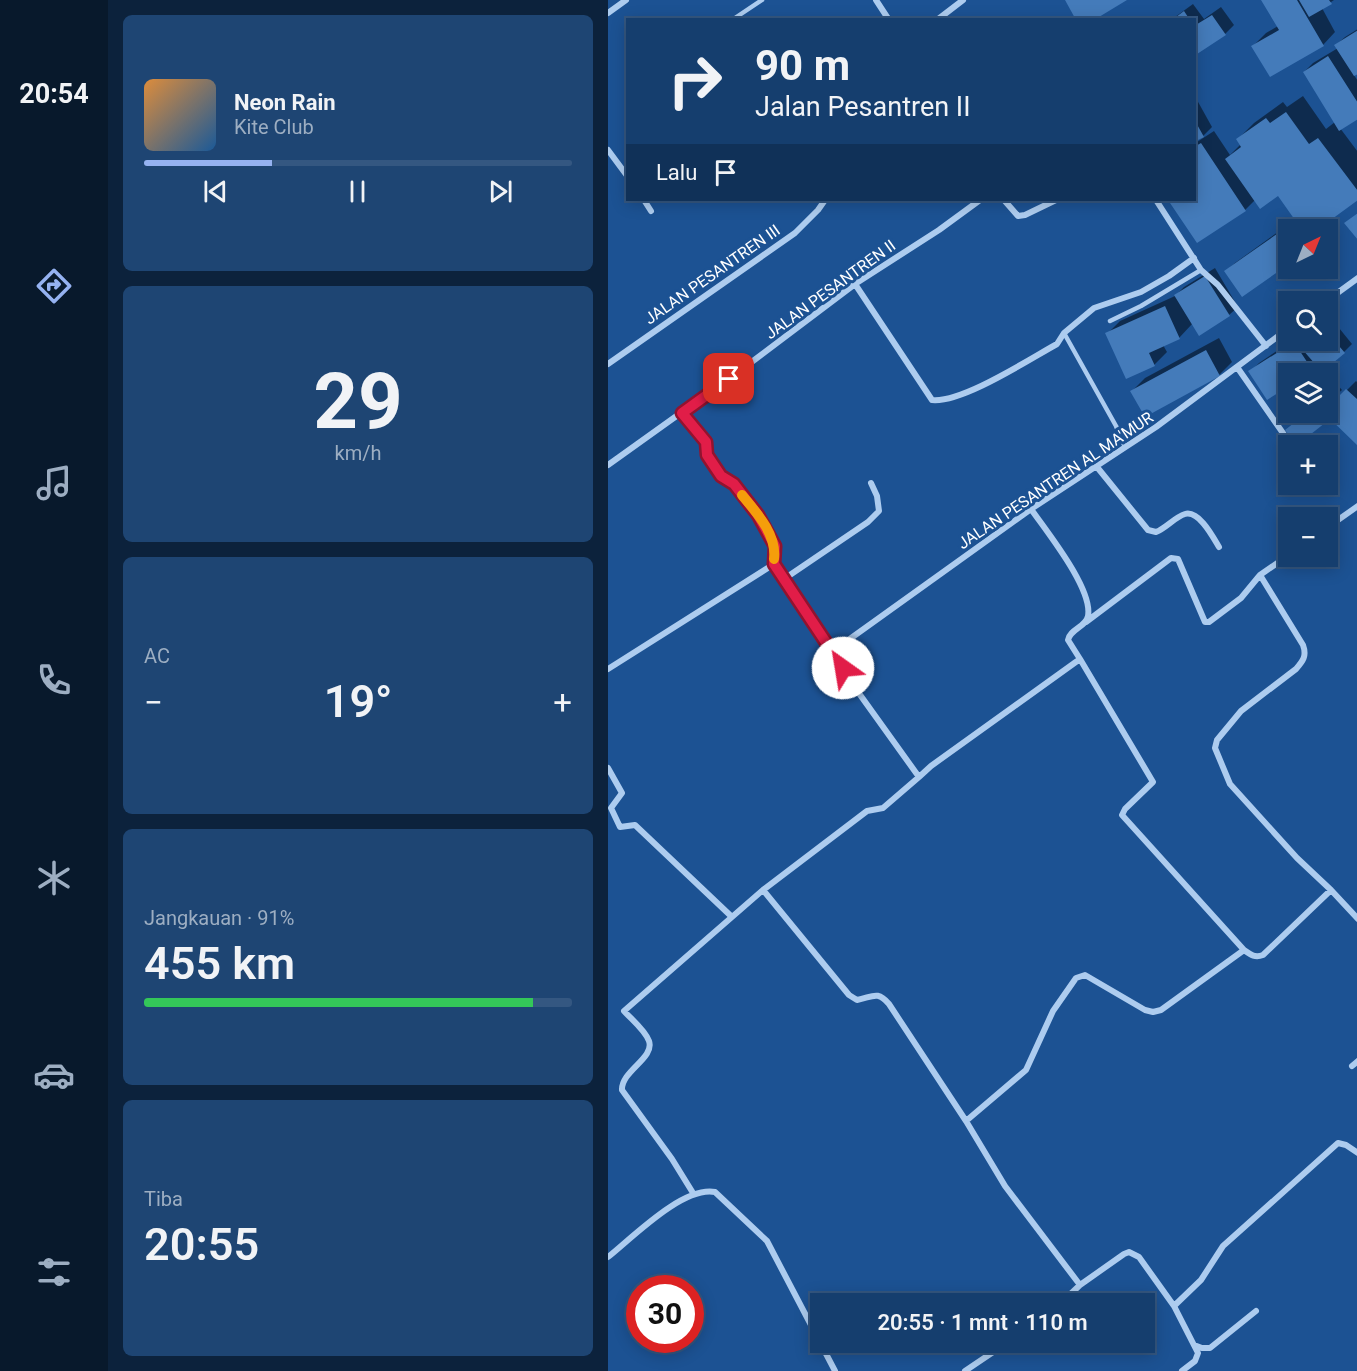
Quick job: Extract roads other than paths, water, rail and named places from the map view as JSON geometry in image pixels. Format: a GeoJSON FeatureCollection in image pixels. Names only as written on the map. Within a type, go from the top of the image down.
{"type":"FeatureCollection","features":[{"type":"Feature","properties":{"kind":"street"},"geometry":{"type":"LineString","coordinates":[[608,13],[626,0]]}},
{"type":"Feature","properties":{"kind":"street"},"geometry":{"type":"LineString","coordinates":[[876,0],[888,18]]}},
{"type":"Feature","properties":{"kind":"street"},"geometry":{"type":"LineString","coordinates":[[940,18],[963,0]]}},
{"type":"Feature","properties":{"kind":"street"},"geometry":{"type":"LineString","coordinates":[[608,150],[626,174]]}},
{"type":"Feature","properties":{"kind":"street"},"geometry":{"type":"LineString","coordinates":[[645,201],[651,210]]}},
{"type":"Feature","properties":{"kind":"street","name":"JALAN PESANTREN III"},"geometry":{"type":"LineString","coordinates":[[608,364],[795,233],[824,201]]}},
{"type":"Feature","properties":{"kind":"street","name":"JALAN PESANTREN II"},"geometry":{"type":"LineString","coordinates":[[608,465],[855,284],[939,230],[979,201]]}},
{"type":"Feature","properties":{"kind":"street"},"geometry":{"type":"LineString","coordinates":[[1005,201],[1018,216],[1054,201]]}},
{"type":"Feature","properties":{"kind":"street"},"geometry":{"type":"LineString","coordinates":[[1157,201],[1202,270],[1218,285],[1266,346]]}},
{"type":"Feature","properties":{"kind":"street"},"geometry":{"type":"LineString","coordinates":[[855,284],[932,400],[942,401],[965,394],[1057,344],[1064,333],[1094,308],[1141,292],[1169,276],[1193,258]]}},
{"type":"Feature","properties":{"kind":"street"},"geometry":{"type":"LineString","coordinates":[[1338,293],[1358,278]]}},
{"type":"Feature","properties":{"kind":"street","name":"JALAN PESANTREN AL MA'MUR"},"geometry":{"type":"LineString","coordinates":[[833,651],[1031,509],[1156,427],[1278,337]]}},
{"type":"Feature","properties":{"kind":"street"},"geometry":{"type":"LineString","coordinates":[[1237,368],[1284,435]]}},
{"type":"Feature","properties":{"kind":"street"},"geometry":{"type":"LineString","coordinates":[[682,413],[706,442],[707,455],[721,476],[734,484],[758,515],[775,546],[774,564],[833,651],[853,685],[919,777]]}},
{"type":"Feature","properties":{"kind":"street"},"geometry":{"type":"LineString","coordinates":[[1097,466],[1148,530],[1156,532],[1186,514],[1192,514],[1208,529],[1219,547]]}},
{"type":"Feature","properties":{"kind":"street"},"geometry":{"type":"LineString","coordinates":[[784,579],[868,522],[879,511],[877,496],[871,483]]}},
{"type":"Feature","properties":{"kind":"street"},"geometry":{"type":"LineString","coordinates":[[1338,520],[1358,506]]}},
{"type":"Feature","properties":{"kind":"street"},"geometry":{"type":"LineString","coordinates":[[1031,509],[1079,578],[1088,609],[1085,622]]}},
{"type":"Feature","properties":{"kind":"street"},"geometry":{"type":"LineString","coordinates":[[1278,563],[1260,575],[1241,598],[1209,622],[1205,622],[1178,559],[1171,558],[1069,634],[1068,640],[1153,782],[1122,815],[1244,950],[1252,956],[1263,955],[1331,890]]}},
{"type":"Feature","properties":{"kind":"street"},"geometry":{"type":"LineString","coordinates":[[608,669],[774,564]]}},
{"type":"Feature","properties":{"kind":"street"},"geometry":{"type":"LineString","coordinates":[[1260,575],[1306,652],[1296,669],[1241,711],[1217,740],[1215,748],[1230,784],[1297,858],[1358,919]]}},
{"type":"Feature","properties":{"kind":"street"},"geometry":{"type":"LineString","coordinates":[[693,1193],[672,1159],[622,1090],[624,1079],[645,1056],[649,1048],[648,1041],[624,1011],[763,890],[866,811],[883,808],[931,766],[1080,659]]}},
{"type":"Feature","properties":{"kind":"street"},"geometry":{"type":"LineString","coordinates":[[608,768],[622,793],[611,808],[620,827],[635,825],[732,917]]}},
{"type":"Feature","properties":{"kind":"street"},"geometry":{"type":"LineString","coordinates":[[763,890],[849,995],[857,1000],[873,995],[882,997],[889,1004],[966,1121],[1005,1186],[1080,1286]]}},
{"type":"Feature","properties":{"kind":"street"},"geometry":{"type":"LineString","coordinates":[[966,1121],[1026,1070],[1053,1011],[1076,978],[1085,975],[1145,1010],[1153,1012],[1161,1010],[1244,950]]}},
{"type":"Feature","properties":{"kind":"street"},"geometry":{"type":"LineString","coordinates":[[1174,1306],[1201,1280],[1223,1246],[1338,1143],[1358,1153]]}},
{"type":"Feature","properties":{"kind":"street"},"geometry":{"type":"LineString","coordinates":[[608,1257],[671,1205],[693,1193],[715,1192],[767,1241],[835,1371]]}},
{"type":"Feature","properties":{"kind":"street"},"geometry":{"type":"LineString","coordinates":[[1072,1293],[1124,1254],[1129,1252],[1139,1257],[1174,1306],[1198,1356],[1182,1371]]}},
{"type":"Feature","properties":{"kind":"street"},"geometry":{"type":"LineString","coordinates":[[1193,1344],[1202,1348],[1210,1348],[1256,1311]]}},
{"type":"Feature","properties":{"kind":"street"},"geometry":{"type":"LineString","coordinates":[[965,1371],[992,1353]]}},
{"type":"Feature","properties":{"kind":"lane"},"geometry":{"type":"LineString","coordinates":[[735,18],[762,0]]}},
{"type":"Feature","properties":{"kind":"lane"},"geometry":{"type":"LineString","coordinates":[[1110,321],[1141,306],[1202,270]]}},
{"type":"Feature","properties":{"kind":"lane"},"geometry":{"type":"LineString","coordinates":[[1064,333],[1116,426],[1125,447]]}}]}
